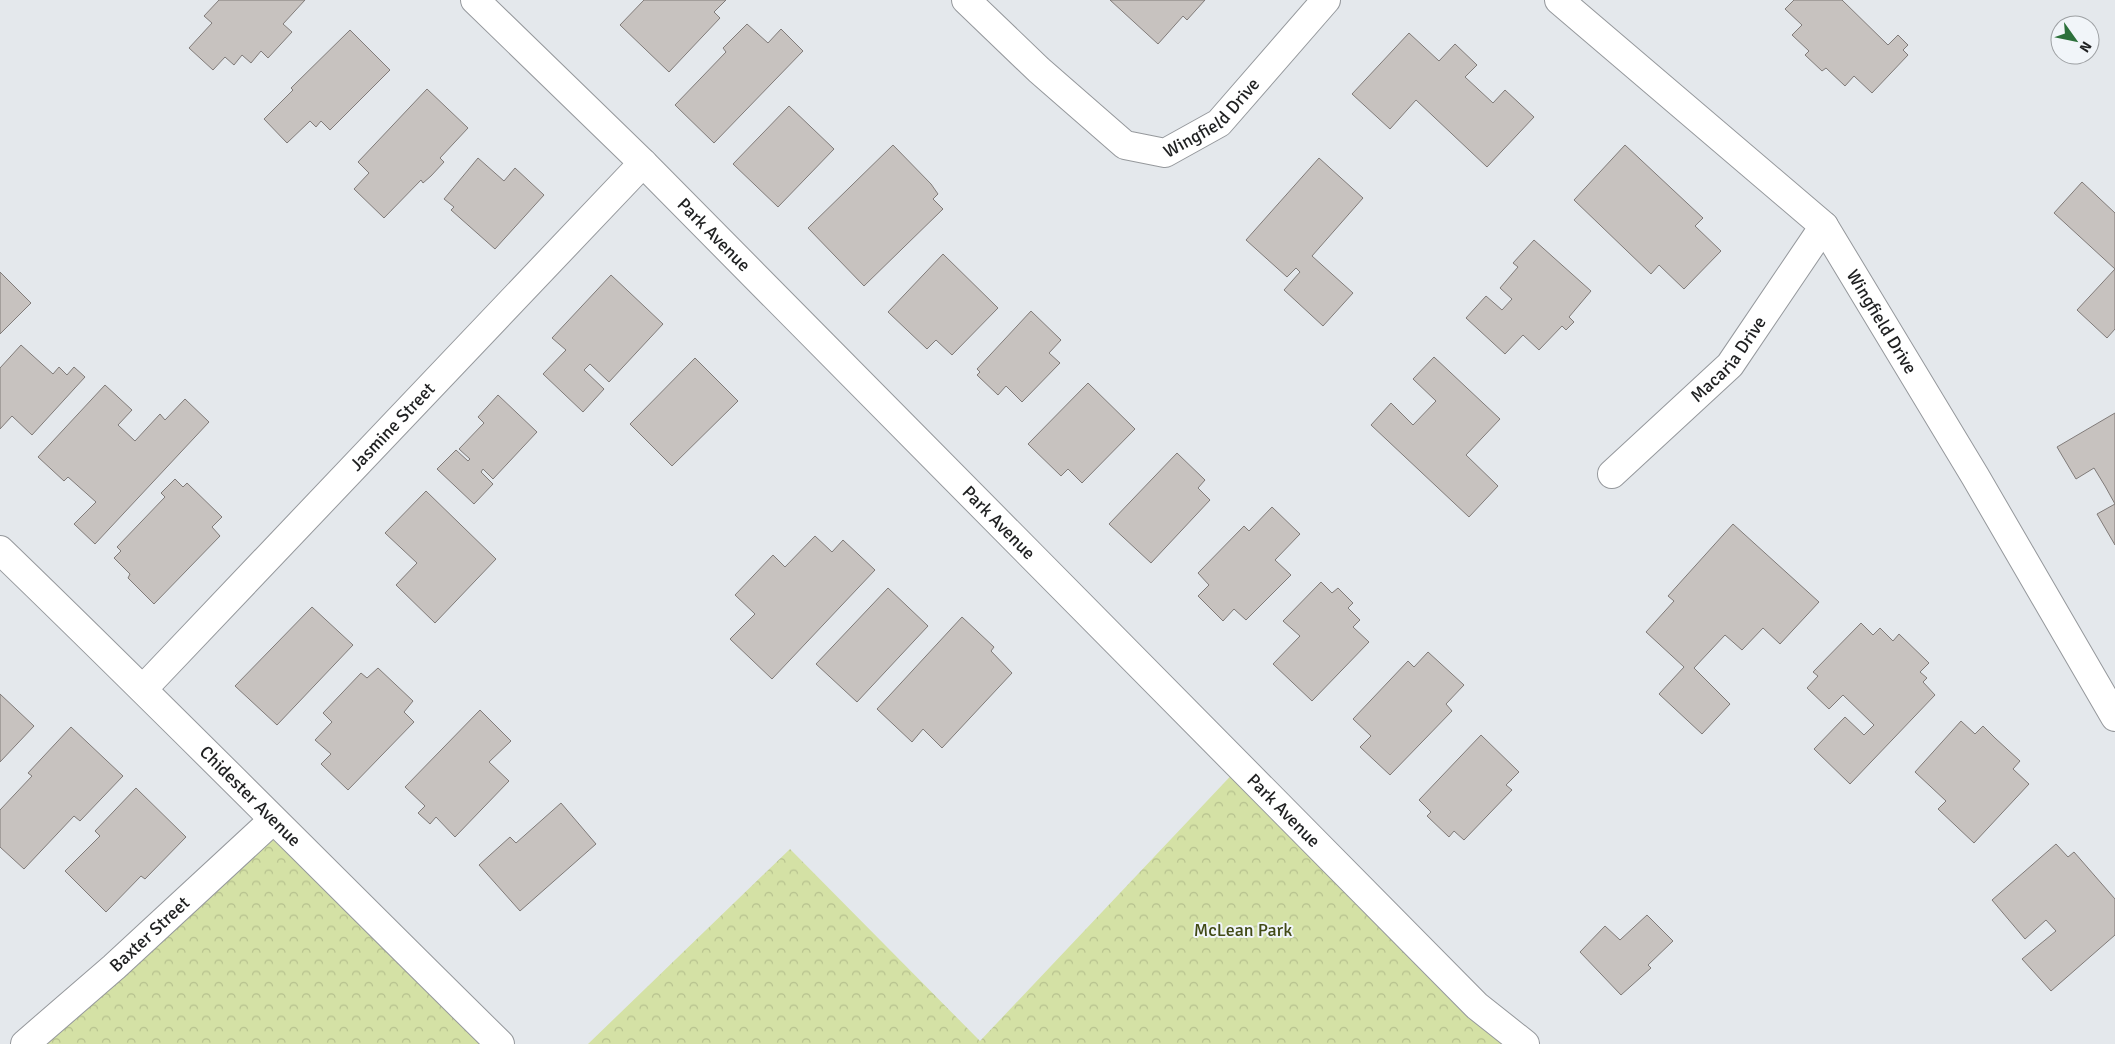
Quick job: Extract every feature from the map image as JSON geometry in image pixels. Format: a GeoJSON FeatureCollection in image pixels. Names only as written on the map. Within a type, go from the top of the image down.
{"type":"FeatureCollection","features":[{"type":"Feature","properties":{"kind":"street","name":"Park Avenue"},"geometry":{"type":"LineString","coordinates":[[475,0],[643,163],[1477,1006],[1525,1044]]}},
{"type":"Feature","properties":{"kind":"street","name":"Wingfield Drive"},"geometry":{"type":"LineString","coordinates":[[966,0],[1039,70],[1125,146],[1165,153],[1219,123],[1326,0]]}},
{"type":"Feature","properties":{"kind":"street","name":"Wingfield Drive"},"geometry":{"type":"LineString","coordinates":[[1559,0],[1824,226],[1975,476],[2114,713]]}},
{"type":"Feature","properties":{"kind":"street","name":"Jasmine Street"},"geometry":{"type":"LineString","coordinates":[[143,689],[643,163]]}},
{"type":"Feature","properties":{"kind":"street","name":"Macaria Drive"},"geometry":{"type":"LineString","coordinates":[[1612,474],[1730,365],[1824,226]]}},
{"type":"Feature","properties":{"kind":"street","name":"Chidester Avenue"},"geometry":{"type":"LineString","coordinates":[[0,550],[143,689],[500,1044]]}},
{"type":"Feature","properties":{"kind":"street","name":"Baxter Street"},"geometry":{"type":"LineString","coordinates":[[25,1044],[114,967],[273,820]]}},
{"type":"Feature","properties":{"kind":"green space","name":"McLean Park"},"geometry":{"type":"Polygon","coordinates":[[[1241,765],[1525,1044],[588,1044],[790,849],[980,1041],[1241,765]]]}},
{"type":"Feature","properties":{"kind":"green space"},"geometry":{"type":"Polygon","coordinates":[[[273,820],[500,1044],[25,1044],[273,820]]]}},
{"type":"Feature","properties":{"kind":"building"},"geometry":{"type":"Polygon","coordinates":[[[219,0],[305,0],[283,24],[292,32],[268,58],[261,51],[251,63],[242,55],[234,65],[225,57],[213,70],[189,48],[212,23],[204,16],[219,0]]]}},
{"type":"Feature","properties":{"kind":"building"},"geometry":{"type":"Polygon","coordinates":[[[644,0],[726,0],[714,12],[720,18],[669,72],[620,25],[644,0]]]}},
{"type":"Feature","properties":{"kind":"building"},"geometry":{"type":"Polygon","coordinates":[[[1110,0],[1205,0],[1187,20],[1183,16],[1158,44],[1110,0]]]}},
{"type":"Feature","properties":{"kind":"building"},"geometry":{"type":"Polygon","coordinates":[[[1794,0],[1842,0],[1888,45],[1898,35],[1908,45],[1903,50],[1908,55],[1872,93],[1854,76],[1845,86],[1826,68],[1822,71],[1805,55],[1809,51],[1792,35],[1802,25],[1785,9],[1794,0]]]}},
{"type":"Feature","properties":{"kind":"building"},"geometry":{"type":"Polygon","coordinates":[[[747,24],[768,43],[781,29],[803,51],[714,143],[675,105],[726,52],[723,48],[747,24]]]}},
{"type":"Feature","properties":{"kind":"building"},"geometry":{"type":"Polygon","coordinates":[[[350,30],[390,70],[330,130],[321,121],[316,127],[310,121],[287,143],[264,119],[293,90],[291,88],[350,30]]]}},
{"type":"Feature","properties":{"kind":"building"},"geometry":{"type":"Polygon","coordinates":[[[1409,33],[1439,61],[1455,44],[1477,65],[1465,77],[1493,103],[1505,90],[1534,117],[1487,167],[1416,100],[1390,129],[1352,94],[1409,33]]]}},
{"type":"Feature","properties":{"kind":"building"},"geometry":{"type":"Polygon","coordinates":[[[427,89],[468,128],[440,158],[444,162],[431,176],[423,183],[421,180],[384,218],[354,189],[369,173],[358,162],[427,89]]]}},
{"type":"Feature","properties":{"kind":"building"},"geometry":{"type":"Polygon","coordinates":[[[789,106],[834,149],[778,207],[733,164],[789,106]]]}},
{"type":"Feature","properties":{"kind":"building"},"geometry":{"type":"Polygon","coordinates":[[[893,145],[931,184],[938,194],[933,199],[943,209],[864,286],[808,228],[893,145]]]}},
{"type":"Feature","properties":{"kind":"building"},"geometry":{"type":"Polygon","coordinates":[[[1625,145],[1703,218],[1695,226],[1721,251],[1684,289],[1659,265],[1651,274],[1574,200],[1625,145]]]}},
{"type":"Feature","properties":{"kind":"building"},"geometry":{"type":"Polygon","coordinates":[[[478,158],[504,181],[515,168],[544,195],[495,249],[451,210],[454,207],[444,199],[478,158]]]}},
{"type":"Feature","properties":{"kind":"building"},"geometry":{"type":"Polygon","coordinates":[[[1319,158],[1363,198],[1312,256],[1353,293],[1323,326],[1284,290],[1300,272],[1296,268],[1287,277],[1246,240],[1319,158]]]}},
{"type":"Feature","properties":{"kind":"building"},"geometry":{"type":"Polygon","coordinates":[[[2082,182],[2115,213],[2115,269],[2054,213],[2082,182]]]}},
{"type":"Feature","properties":{"kind":"building"},"geometry":{"type":"Polygon","coordinates":[[[1534,240],[1591,291],[1569,317],[1574,322],[1566,330],[1562,326],[1539,350],[1523,335],[1505,354],[1466,318],[1486,296],[1502,310],[1512,299],[1500,288],[1518,267],[1513,263],[1534,240]]]}},
{"type":"Feature","properties":{"kind":"building"},"geometry":{"type":"Polygon","coordinates":[[[943,254],[998,308],[952,355],[936,340],[927,349],[888,312],[943,254]]]}},
{"type":"Feature","properties":{"kind":"building"},"geometry":{"type":"Polygon","coordinates":[[[2115,269],[2115,329],[2107,338],[2077,310],[2115,269]]]}},
{"type":"Feature","properties":{"kind":"building"},"geometry":{"type":"Polygon","coordinates":[[[0,272],[31,303],[0,334],[0,272]]]}},
{"type":"Feature","properties":{"kind":"building"},"geometry":{"type":"Polygon","coordinates":[[[611,275],[663,324],[609,382],[590,364],[584,370],[604,389],[583,412],[543,374],[566,350],[552,338],[611,275]]]}},
{"type":"Feature","properties":{"kind":"building"},"geometry":{"type":"Polygon","coordinates":[[[1031,311],[1061,340],[1049,353],[1060,363],[1022,402],[1006,386],[998,395],[977,375],[980,372],[977,369],[1031,311]]]}},
{"type":"Feature","properties":{"kind":"building"},"geometry":{"type":"Polygon","coordinates":[[[21,345],[53,374],[59,367],[67,375],[74,367],[85,377],[32,435],[12,416],[0,429],[0,368],[21,345]]]}},
{"type":"Feature","properties":{"kind":"building"},"geometry":{"type":"Polygon","coordinates":[[[1434,357],[1500,419],[1466,455],[1498,486],[1469,517],[1371,425],[1391,403],[1413,425],[1436,401],[1413,379],[1434,357]]]}},
{"type":"Feature","properties":{"kind":"building"},"geometry":{"type":"Polygon","coordinates":[[[695,358],[738,401],[672,466],[630,424],[695,358]]]}},
{"type":"Feature","properties":{"kind":"building"},"geometry":{"type":"Polygon","coordinates":[[[1088,383],[1135,429],[1082,483],[1068,469],[1061,476],[1028,444],[1088,383]]]}},
{"type":"Feature","properties":{"kind":"building"},"geometry":{"type":"Polygon","coordinates":[[[105,385],[132,410],[118,425],[135,441],[160,414],[165,420],[185,399],[209,422],[95,544],[74,524],[96,502],[68,477],[64,481],[38,457],[105,385]]]}},
{"type":"Feature","properties":{"kind":"building"},"geometry":{"type":"Polygon","coordinates":[[[498,395],[537,432],[493,479],[483,469],[481,472],[493,484],[474,504],[437,469],[456,450],[468,461],[470,459],[459,449],[484,423],[478,417],[498,395]]]}},
{"type":"Feature","properties":{"kind":"building"},"geometry":{"type":"Polygon","coordinates":[[[2115,413],[2115,504],[2094,468],[2076,479],[2057,447],[2115,413]]]}},
{"type":"Feature","properties":{"kind":"building"},"geometry":{"type":"Polygon","coordinates":[[[1177,453],[1205,480],[1198,488],[1210,500],[1151,563],[1109,524],[1177,453]]]}},
{"type":"Feature","properties":{"kind":"building"},"geometry":{"type":"Polygon","coordinates":[[[175,479],[183,487],[187,483],[222,517],[212,527],[220,536],[154,604],[128,578],[130,574],[114,558],[121,551],[117,547],[165,497],[161,493],[175,479]]]}},
{"type":"Feature","properties":{"kind":"building"},"geometry":{"type":"Polygon","coordinates":[[[426,491],[496,559],[435,623],[396,585],[417,563],[385,533],[426,491]]]}},
{"type":"Feature","properties":{"kind":"building"},"geometry":{"type":"Polygon","coordinates":[[[2115,504],[2115,545],[2097,514],[2115,504]]]}},
{"type":"Feature","properties":{"kind":"building"},"geometry":{"type":"Polygon","coordinates":[[[1272,507],[1300,534],[1275,560],[1291,575],[1246,620],[1234,609],[1223,621],[1198,596],[1209,585],[1198,573],[1244,526],[1249,531],[1272,507]]]}},
{"type":"Feature","properties":{"kind":"building"},"geometry":{"type":"Polygon","coordinates":[[[1733,524],[1819,602],[1780,644],[1763,628],[1742,650],[1725,635],[1694,668],[1730,704],[1702,734],[1659,694],[1684,667],[1646,632],[1674,601],[1668,596],[1733,524]]]}},
{"type":"Feature","properties":{"kind":"building"},"geometry":{"type":"Polygon","coordinates":[[[815,536],[832,552],[843,540],[875,570],[772,679],[730,639],[755,614],[735,595],[773,555],[785,567],[815,536]]]}},
{"type":"Feature","properties":{"kind":"building"},"geometry":{"type":"Polygon","coordinates":[[[1321,582],[1332,593],[1338,588],[1353,603],[1348,608],[1360,620],[1353,627],[1369,642],[1312,701],[1273,664],[1300,636],[1283,621],[1321,582]]]}},
{"type":"Feature","properties":{"kind":"building"},"geometry":{"type":"Polygon","coordinates":[[[888,588],[928,626],[857,702],[816,664],[888,588]]]}},
{"type":"Feature","properties":{"kind":"building"},"geometry":{"type":"Polygon","coordinates":[[[312,607],[353,645],[277,725],[235,686],[312,607]]]}},
{"type":"Feature","properties":{"kind":"building"},"geometry":{"type":"Polygon","coordinates":[[[962,617],[994,647],[991,651],[1012,673],[942,748],[923,729],[912,742],[877,709],[962,617]]]}},
{"type":"Feature","properties":{"kind":"building"},"geometry":{"type":"Polygon","coordinates":[[[1861,623],[1873,635],[1880,628],[1893,641],[1899,634],[1929,663],[1920,672],[1927,678],[1923,682],[1935,695],[1850,784],[1814,749],[1845,717],[1864,735],[1874,725],[1843,695],[1829,709],[1807,688],[1818,676],[1813,672],[1861,623]]]}},
{"type":"Feature","properties":{"kind":"building"},"geometry":{"type":"Polygon","coordinates":[[[1428,652],[1464,685],[1446,704],[1452,711],[1390,775],[1360,747],[1371,736],[1353,719],[1408,661],[1414,667],[1428,652]]]}},
{"type":"Feature","properties":{"kind":"building"},"geometry":{"type":"Polygon","coordinates":[[[378,668],[413,701],[404,712],[414,722],[348,790],[321,764],[331,754],[315,740],[332,722],[323,713],[361,673],[367,678],[378,668]]]}},
{"type":"Feature","properties":{"kind":"building"},"geometry":{"type":"Polygon","coordinates":[[[0,694],[34,726],[0,762],[0,694]]]}},
{"type":"Feature","properties":{"kind":"building"},"geometry":{"type":"Polygon","coordinates":[[[480,710],[511,741],[489,762],[509,781],[455,837],[436,817],[430,824],[418,813],[425,806],[405,787],[480,710]]]}},
{"type":"Feature","properties":{"kind":"building"},"geometry":{"type":"Polygon","coordinates":[[[1961,721],[1975,734],[1983,726],[2020,761],[2013,769],[2029,784],[1974,843],[1938,809],[1946,801],[1915,772],[1961,721]]]}},
{"type":"Feature","properties":{"kind":"building"},"geometry":{"type":"Polygon","coordinates":[[[71,727],[123,776],[80,821],[74,816],[24,869],[0,847],[0,810],[32,776],[28,773],[71,727]]]}},
{"type":"Feature","properties":{"kind":"building"},"geometry":{"type":"Polygon","coordinates":[[[1481,735],[1519,772],[1506,785],[1512,790],[1464,840],[1454,831],[1449,837],[1427,816],[1431,812],[1419,800],[1481,735]]]}},
{"type":"Feature","properties":{"kind":"building"},"geometry":{"type":"Polygon","coordinates":[[[136,788],[186,837],[145,879],[141,876],[106,912],[65,871],[100,836],[95,831],[136,788]]]}},
{"type":"Feature","properties":{"kind":"building"},"geometry":{"type":"Polygon","coordinates":[[[561,803],[596,844],[520,911],[479,865],[510,837],[516,843],[561,803]]]}},
{"type":"Feature","properties":{"kind":"building"},"geometry":{"type":"Polygon","coordinates":[[[2056,844],[2068,857],[2074,852],[2115,899],[2115,935],[2051,991],[2022,959],[2056,931],[2046,920],[2025,939],[1992,900],[2056,844]]]}},
{"type":"Feature","properties":{"kind":"building"},"geometry":{"type":"Polygon","coordinates":[[[1647,915],[1673,941],[1648,965],[1651,968],[1621,995],[1580,952],[1605,926],[1620,940],[1647,915]]]}}]}
